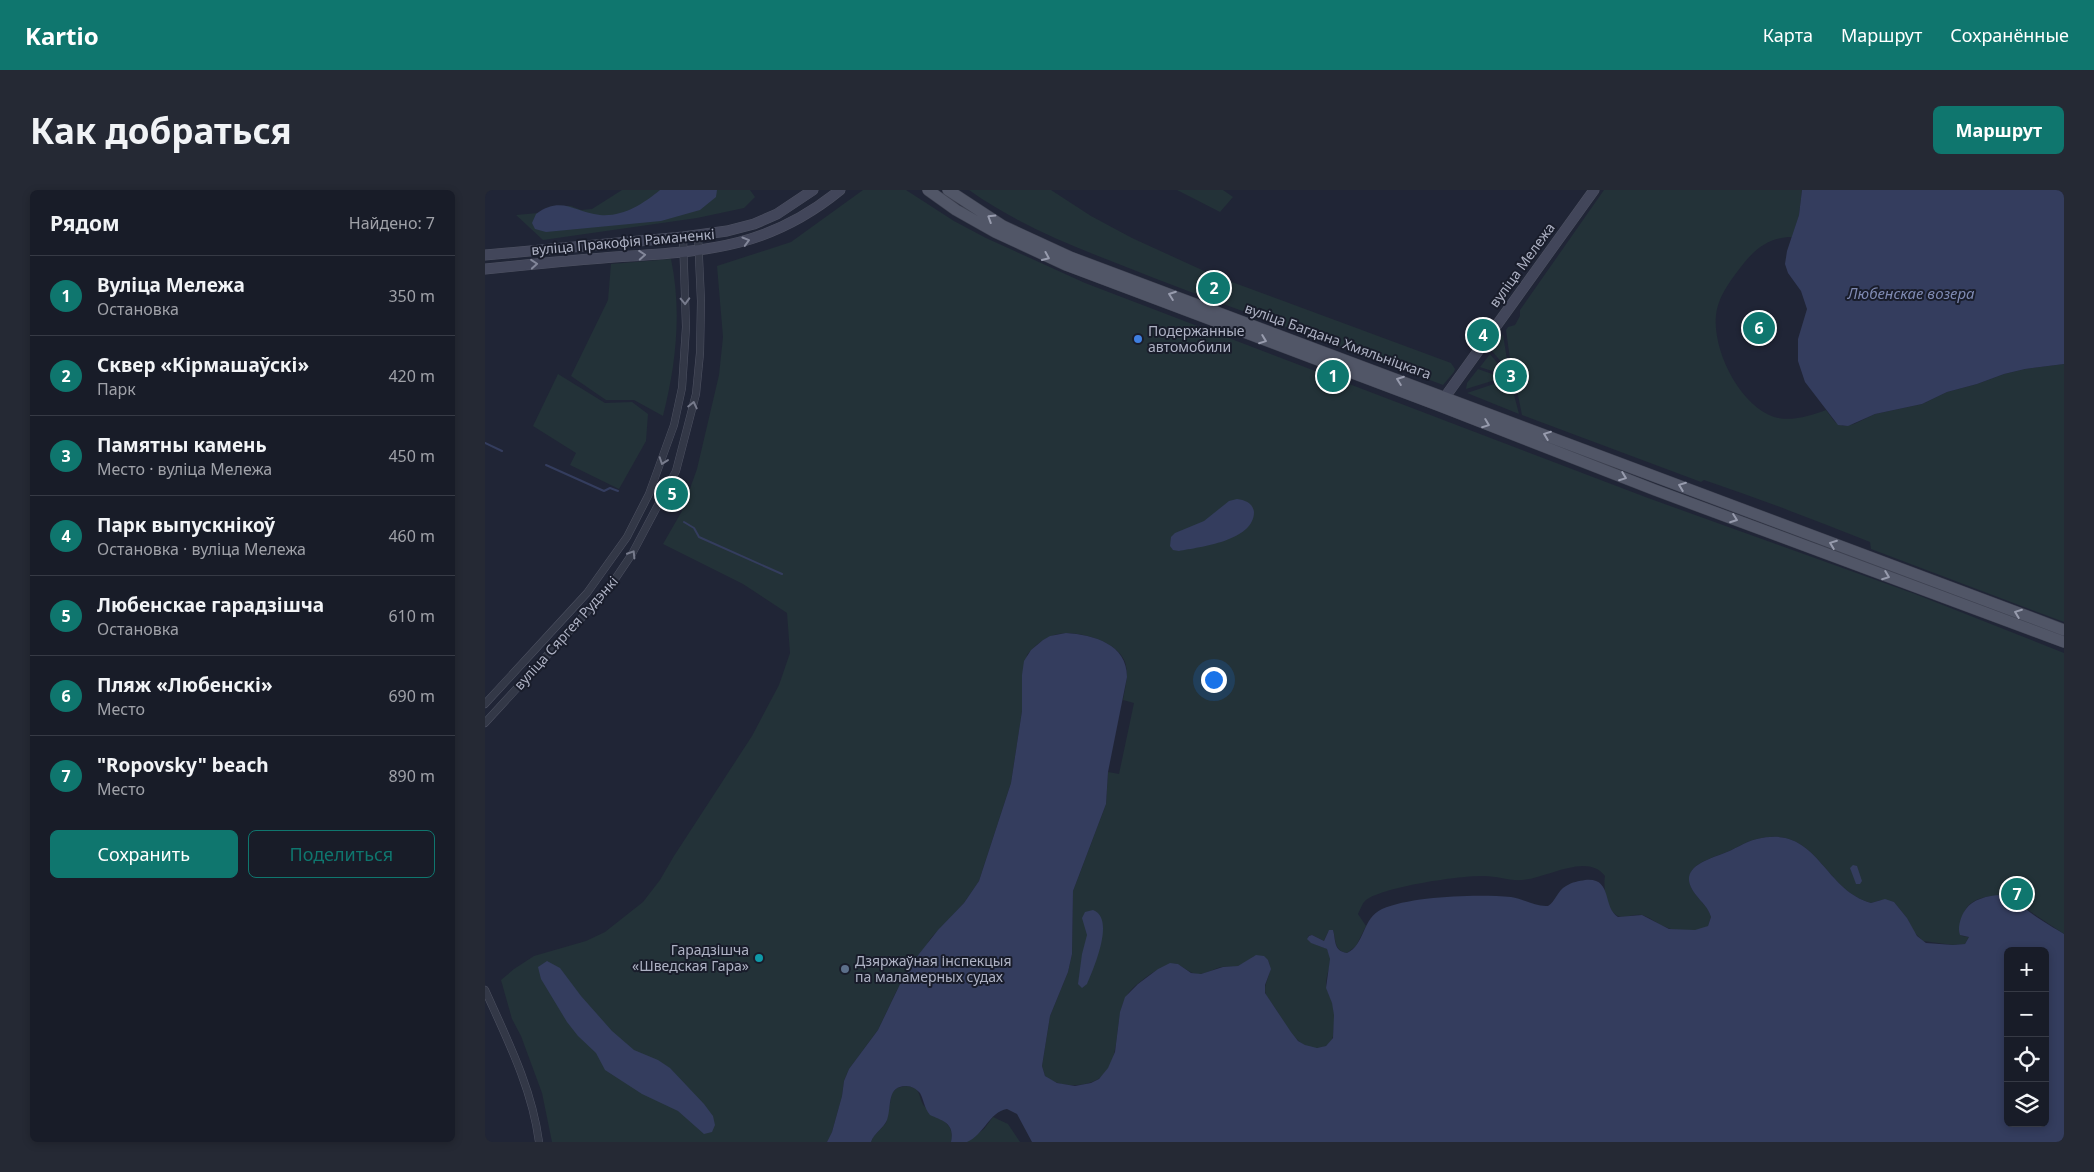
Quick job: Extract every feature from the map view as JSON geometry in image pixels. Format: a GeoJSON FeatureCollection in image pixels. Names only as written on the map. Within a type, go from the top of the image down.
{"type":"FeatureCollection","features":[{"type":"Feature","properties":{"kind":"main road","name":"вуліца Багдана Хмяльніцкага"},"geometry":{"type":"LineString","coordinates":[[928,190],[956,210],[979,223],[1027,248],[1066,265],[1443,401]]}},
{"type":"Feature","properties":{"kind":"main road","name":"вуліца Багдана Хмяльніцкага"},"geometry":{"type":"LineString","coordinates":[[949,190],[1003,226],[1070,257],[1443,401]]}},
{"type":"Feature","properties":{"kind":"main road"},"geometry":{"type":"LineString","coordinates":[[1443,401],[1655,490],[2064,630]]}},
{"type":"Feature","properties":{"kind":"main road"},"geometry":{"type":"LineString","coordinates":[[1854,558],[2064,642]]}},
{"type":"Feature","properties":{"kind":"street","name":"вуліца Пракофія Раманенкі"},"geometry":{"type":"LineString","coordinates":[[485,255],[698,236],[754,224],[777,214],[813,190]]}},
{"type":"Feature","properties":{"kind":"street","name":"вуліца Пракофія Раманенкі"},"geometry":{"type":"LineString","coordinates":[[485,269],[719,248],[768,234],[800,218],[840,190]]}},
{"type":"Feature","properties":{"kind":"street","name":"вуліца Мележа"},"geometry":{"type":"LineString","coordinates":[[1443,401],[1594,190]]}},
{"type":"Feature","properties":{"kind":"street","name":"вуліца Сяргея Рудэнкі"},"geometry":{"type":"LineString","coordinates":[[485,723],[609,588],[632,554],[676,471],[696,394],[700,353],[701,301],[698,236]]}},
{"type":"Feature","properties":{"kind":"street","name":"вуліца Сяргея Рудэнкі"},"geometry":{"type":"LineString","coordinates":[[485,704],[587,593],[627,537],[662,464],[674,425],[682,388],[686,326],[683,237]]}},
{"type":"Feature","properties":{"kind":"street"},"geometry":{"type":"LineString","coordinates":[[485,990],[524,1081],[535,1113],[539,1142]]}},
{"type":"Feature","properties":{"kind":"shaded area"},"geometry":{"type":"Polygon","coordinates":[[[622,190],[750,190],[755,197],[744,208],[697,218],[543,240],[516,215],[538,213],[554,206],[571,206],[581,210],[592,209],[622,190]]]}},
{"type":"Feature","properties":{"kind":"shaded area"},"geometry":{"type":"Polygon","coordinates":[[[863,190],[906,190],[954,221],[986,238],[1085,283],[1648,498],[1915,594],[2064,653],[2064,934],[2013,899],[1997,896],[1974,901],[1964,912],[1959,932],[1962,936],[1969,937],[1965,944],[1953,945],[1923,941],[1914,932],[1907,918],[1894,902],[1881,900],[1871,903],[1855,896],[1841,885],[1807,849],[1794,841],[1777,837],[1752,840],[1700,863],[1694,868],[1689,879],[1691,886],[1707,908],[1711,917],[1708,926],[1692,931],[1668,928],[1642,915],[1622,917],[1616,915],[1606,897],[1605,876],[1597,869],[1588,866],[1567,868],[1522,880],[1473,876],[1441,880],[1387,891],[1365,901],[1358,914],[1366,926],[1356,946],[1347,953],[1338,947],[1333,930],[1328,932],[1324,941],[1312,935],[1308,936],[1310,942],[1327,949],[1330,957],[1326,983],[1333,1005],[1334,1024],[1332,1040],[1329,1044],[1323,1047],[1308,1047],[1302,1044],[1288,1028],[1265,992],[1270,970],[1268,960],[1254,956],[1238,966],[1219,968],[1200,974],[1191,972],[1177,964],[1172,964],[1160,968],[1147,977],[1132,989],[1124,1000],[1116,1046],[1106,1072],[1095,1081],[1077,1085],[1060,1084],[1045,1076],[1042,1066],[1050,1016],[1068,972],[1072,954],[1073,891],[1106,804],[1108,772],[1119,774],[1134,703],[1123,700],[1127,671],[1125,662],[1114,648],[1086,636],[1066,633],[1058,634],[1041,642],[1027,655],[1022,711],[1011,783],[979,881],[964,903],[931,938],[897,990],[878,1030],[849,1069],[844,1081],[832,1132],[827,1142],[552,1142],[542,1093],[521,1036],[512,1019],[501,980],[534,956],[586,941],[605,932],[643,902],[660,880],[752,736],[779,685],[790,653],[787,613],[743,584],[663,544],[682,511],[697,469],[719,375],[723,337],[717,266],[791,242],[863,190]]]}},
{"type":"Feature","properties":{"kind":"shaded area"},"geometry":{"type":"Polygon","coordinates":[[[969,190],[1051,190],[1091,216],[1132,238],[1213,275],[1451,363],[1455,369],[1454,372],[1443,385],[1190,292],[1059,240],[1013,217],[969,190]]]}},
{"type":"Feature","properties":{"kind":"shaded area"},"geometry":{"type":"Polygon","coordinates":[[[1177,190],[1223,190],[1233,197],[1220,212],[1177,190]]]}},
{"type":"Feature","properties":{"kind":"shaded area"},"geometry":{"type":"Polygon","coordinates":[[[1604,190],[1802,190],[1799,215],[1792,237],[1771,241],[1754,252],[1728,285],[1717,309],[1717,339],[1729,372],[1749,400],[1761,410],[1774,417],[1794,419],[1826,410],[1835,422],[1843,426],[1854,424],[1875,414],[1922,404],[1947,392],[2004,374],[2064,364],[2064,622],[1871,549],[1870,542],[1808,518],[1704,480],[1701,482],[1522,415],[1517,390],[1526,383],[1528,374],[1521,362],[1510,359],[1506,330],[1508,327],[1515,325],[1520,316],[1520,310],[1604,190]]]}},
{"type":"Feature","properties":{"kind":"shaded area"},"geometry":{"type":"Polygon","coordinates":[[[671,259],[676,298],[676,338],[668,397],[663,416],[634,400],[606,400],[571,376],[608,300],[611,264],[671,259]]]}},
{"type":"Feature","properties":{"kind":"shaded area"},"geometry":{"type":"Polygon","coordinates":[[[1503,334],[1507,360],[1502,363],[1492,351],[1503,334]]]}},
{"type":"Feature","properties":{"kind":"shaded area"},"geometry":{"type":"Polygon","coordinates":[[[1490,354],[1499,365],[1495,372],[1480,367],[1490,354]]]}},
{"type":"Feature","properties":{"kind":"shaded area"},"geometry":{"type":"Polygon","coordinates":[[[1478,369],[1495,375],[1495,380],[1466,389],[1467,383],[1478,369]]]}},
{"type":"Feature","properties":{"kind":"shaded area"},"geometry":{"type":"Polygon","coordinates":[[[558,374],[605,403],[632,402],[648,414],[646,441],[619,489],[570,465],[576,453],[533,426],[558,374]]]}},
{"type":"Feature","properties":{"kind":"shaded area"},"geometry":{"type":"Polygon","coordinates":[[[1497,383],[1503,389],[1513,391],[1519,414],[1467,393],[1497,383]]]}},
{"type":"Feature","properties":{"kind":"shaded area"},"geometry":{"type":"Polygon","coordinates":[[[905,1086],[915,1088],[925,1107],[948,1125],[951,1129],[951,1142],[871,1142],[873,1137],[886,1123],[892,1093],[897,1088],[905,1086]]]}},
{"type":"Feature","properties":{"kind":"shaded area"},"geometry":{"type":"Polygon","coordinates":[[[993,1117],[1008,1124],[1020,1142],[966,1142],[984,1129],[993,1117]]]}},
{"type":"Feature","properties":{"kind":"water"},"geometry":{"type":"Polygon","coordinates":[[[660,190],[717,190],[716,197],[700,210],[661,221],[546,232],[535,229],[532,223],[536,214],[553,206],[561,205],[600,215],[625,212],[640,205],[660,190]]]}},
{"type":"Feature","properties":{"kind":"water","name":"Любенскае возера"},"geometry":{"type":"Polygon","coordinates":[[[1802,190],[2064,190],[2064,364],[2004,374],[1947,392],[1922,404],[1875,414],[1848,426],[1838,425],[1805,382],[1798,361],[1798,339],[1807,309],[1801,291],[1788,273],[1785,264],[1787,251],[1799,215],[1802,190]]]}},
{"type":"Feature","properties":{"kind":"water"},"geometry":{"type":"Polygon","coordinates":[[[1237,499],[1248,502],[1254,512],[1252,522],[1245,530],[1236,536],[1212,545],[1179,551],[1173,550],[1170,546],[1171,537],[1175,533],[1204,521],[1229,501],[1237,499]]]}},
{"type":"Feature","properties":{"kind":"water"},"geometry":{"type":"Polygon","coordinates":[[[1066,633],[1098,639],[1107,643],[1121,656],[1126,666],[1127,677],[1108,772],[1106,804],[1073,891],[1072,954],[1068,972],[1050,1016],[1042,1066],[1045,1076],[1057,1083],[1075,1086],[1091,1083],[1099,1079],[1108,1068],[1115,1052],[1120,1012],[1125,997],[1138,984],[1158,969],[1170,963],[1178,964],[1191,973],[1201,974],[1223,967],[1238,966],[1256,955],[1264,956],[1268,960],[1271,969],[1265,985],[1265,993],[1298,1041],[1317,1048],[1326,1046],[1333,1038],[1334,1015],[1326,988],[1330,959],[1327,949],[1311,943],[1307,939],[1309,936],[1312,935],[1324,941],[1329,930],[1333,930],[1337,947],[1339,950],[1347,953],[1357,944],[1375,913],[1395,905],[1410,901],[1445,897],[1481,896],[1511,897],[1548,906],[1563,888],[1585,880],[1594,880],[1600,883],[1604,888],[1610,907],[1618,917],[1642,915],[1669,929],[1695,930],[1708,926],[1711,917],[1707,908],[1691,886],[1690,873],[1694,868],[1700,863],[1752,840],[1777,837],[1794,841],[1807,849],[1841,885],[1855,896],[1871,903],[1885,899],[1894,902],[1907,918],[1917,936],[1926,943],[1965,944],[1969,937],[1960,935],[1959,929],[1964,912],[1975,901],[1995,895],[2016,898],[2033,915],[2064,934],[2064,1142],[1032,1142],[1017,1114],[1007,1109],[996,1114],[973,1139],[967,1142],[951,1142],[950,1127],[943,1121],[930,1115],[926,1110],[920,1093],[914,1088],[906,1086],[895,1089],[891,1098],[887,1120],[871,1142],[827,1142],[832,1132],[844,1081],[849,1069],[878,1030],[902,980],[919,954],[938,930],[964,903],[979,881],[1011,783],[1022,711],[1024,661],[1031,650],[1050,636],[1066,633]]]}},
{"type":"Feature","properties":{"kind":"water"},"geometry":{"type":"Polygon","coordinates":[[[1853,865],[1857,866],[1862,881],[1860,884],[1856,884],[1850,868],[1853,865]]]}},
{"type":"Feature","properties":{"kind":"water"},"geometry":{"type":"Polygon","coordinates":[[[1093,910],[1100,915],[1103,923],[1103,933],[1094,968],[1087,984],[1082,988],[1078,984],[1087,935],[1082,918],[1085,912],[1093,910]]]}},
{"type":"Feature","properties":{"kind":"water"},"geometry":{"type":"Polygon","coordinates":[[[547,961],[560,968],[581,996],[612,1031],[634,1050],[658,1060],[670,1068],[713,1116],[715,1125],[712,1132],[704,1134],[678,1111],[642,1094],[605,1070],[596,1053],[578,1036],[567,1022],[541,979],[538,967],[547,961]]]}},
{"type":"Feature","properties":{"kind":"waterway"},"geometry":{"type":"LineString","coordinates":[[485,443],[502,451]]}},
{"type":"Feature","properties":{"kind":"waterway"},"geometry":{"type":"LineString","coordinates":[[546,465],[604,491],[610,488],[618,491]]}},
{"type":"Feature","properties":{"kind":"waterway"},"geometry":{"type":"LineString","coordinates":[[684,522],[694,528],[699,537],[782,574]]}},
{"type":"Feature","properties":{"kind":"place","name":"Сквер «Кірмашаўскі»"},"geometry":{"type":"Point","coordinates":[1214,288]}},
{"type":"Feature","properties":{"kind":"place","name":"Пляж «Любенскі»"},"geometry":{"type":"Point","coordinates":[1759,328]}},
{"type":"Feature","properties":{"kind":"place","name":"Парк выпускнікоў"},"geometry":{"type":"Point","coordinates":[1483,335]}},
{"type":"Feature","properties":{"kind":"place","name":"Подержанные автомобили"},"geometry":{"type":"Point","coordinates":[1138,339]}},
{"type":"Feature","properties":{"kind":"place","name":"Вуліца Мележа"},"geometry":{"type":"Point","coordinates":[1333,376]}},
{"type":"Feature","properties":{"kind":"place","name":"Памятны камень"},"geometry":{"type":"Point","coordinates":[1511,376]}},
{"type":"Feature","properties":{"kind":"place","name":"Любенскае гарадзішча"},"geometry":{"type":"Point","coordinates":[672,494]}},
{"type":"Feature","properties":{"kind":"place","name":"\"Ropovsky\" beach"},"geometry":{"type":"Point","coordinates":[2017,894]}},
{"type":"Feature","properties":{"kind":"place","name":"Гарадзішча «Шведская Гара»"},"geometry":{"type":"Point","coordinates":[759,958]}},
{"type":"Feature","properties":{"kind":"place","name":"Дзяржаўная інспекцыя па маламерных судах"},"geometry":{"type":"Point","coordinates":[845,969]}}]}
